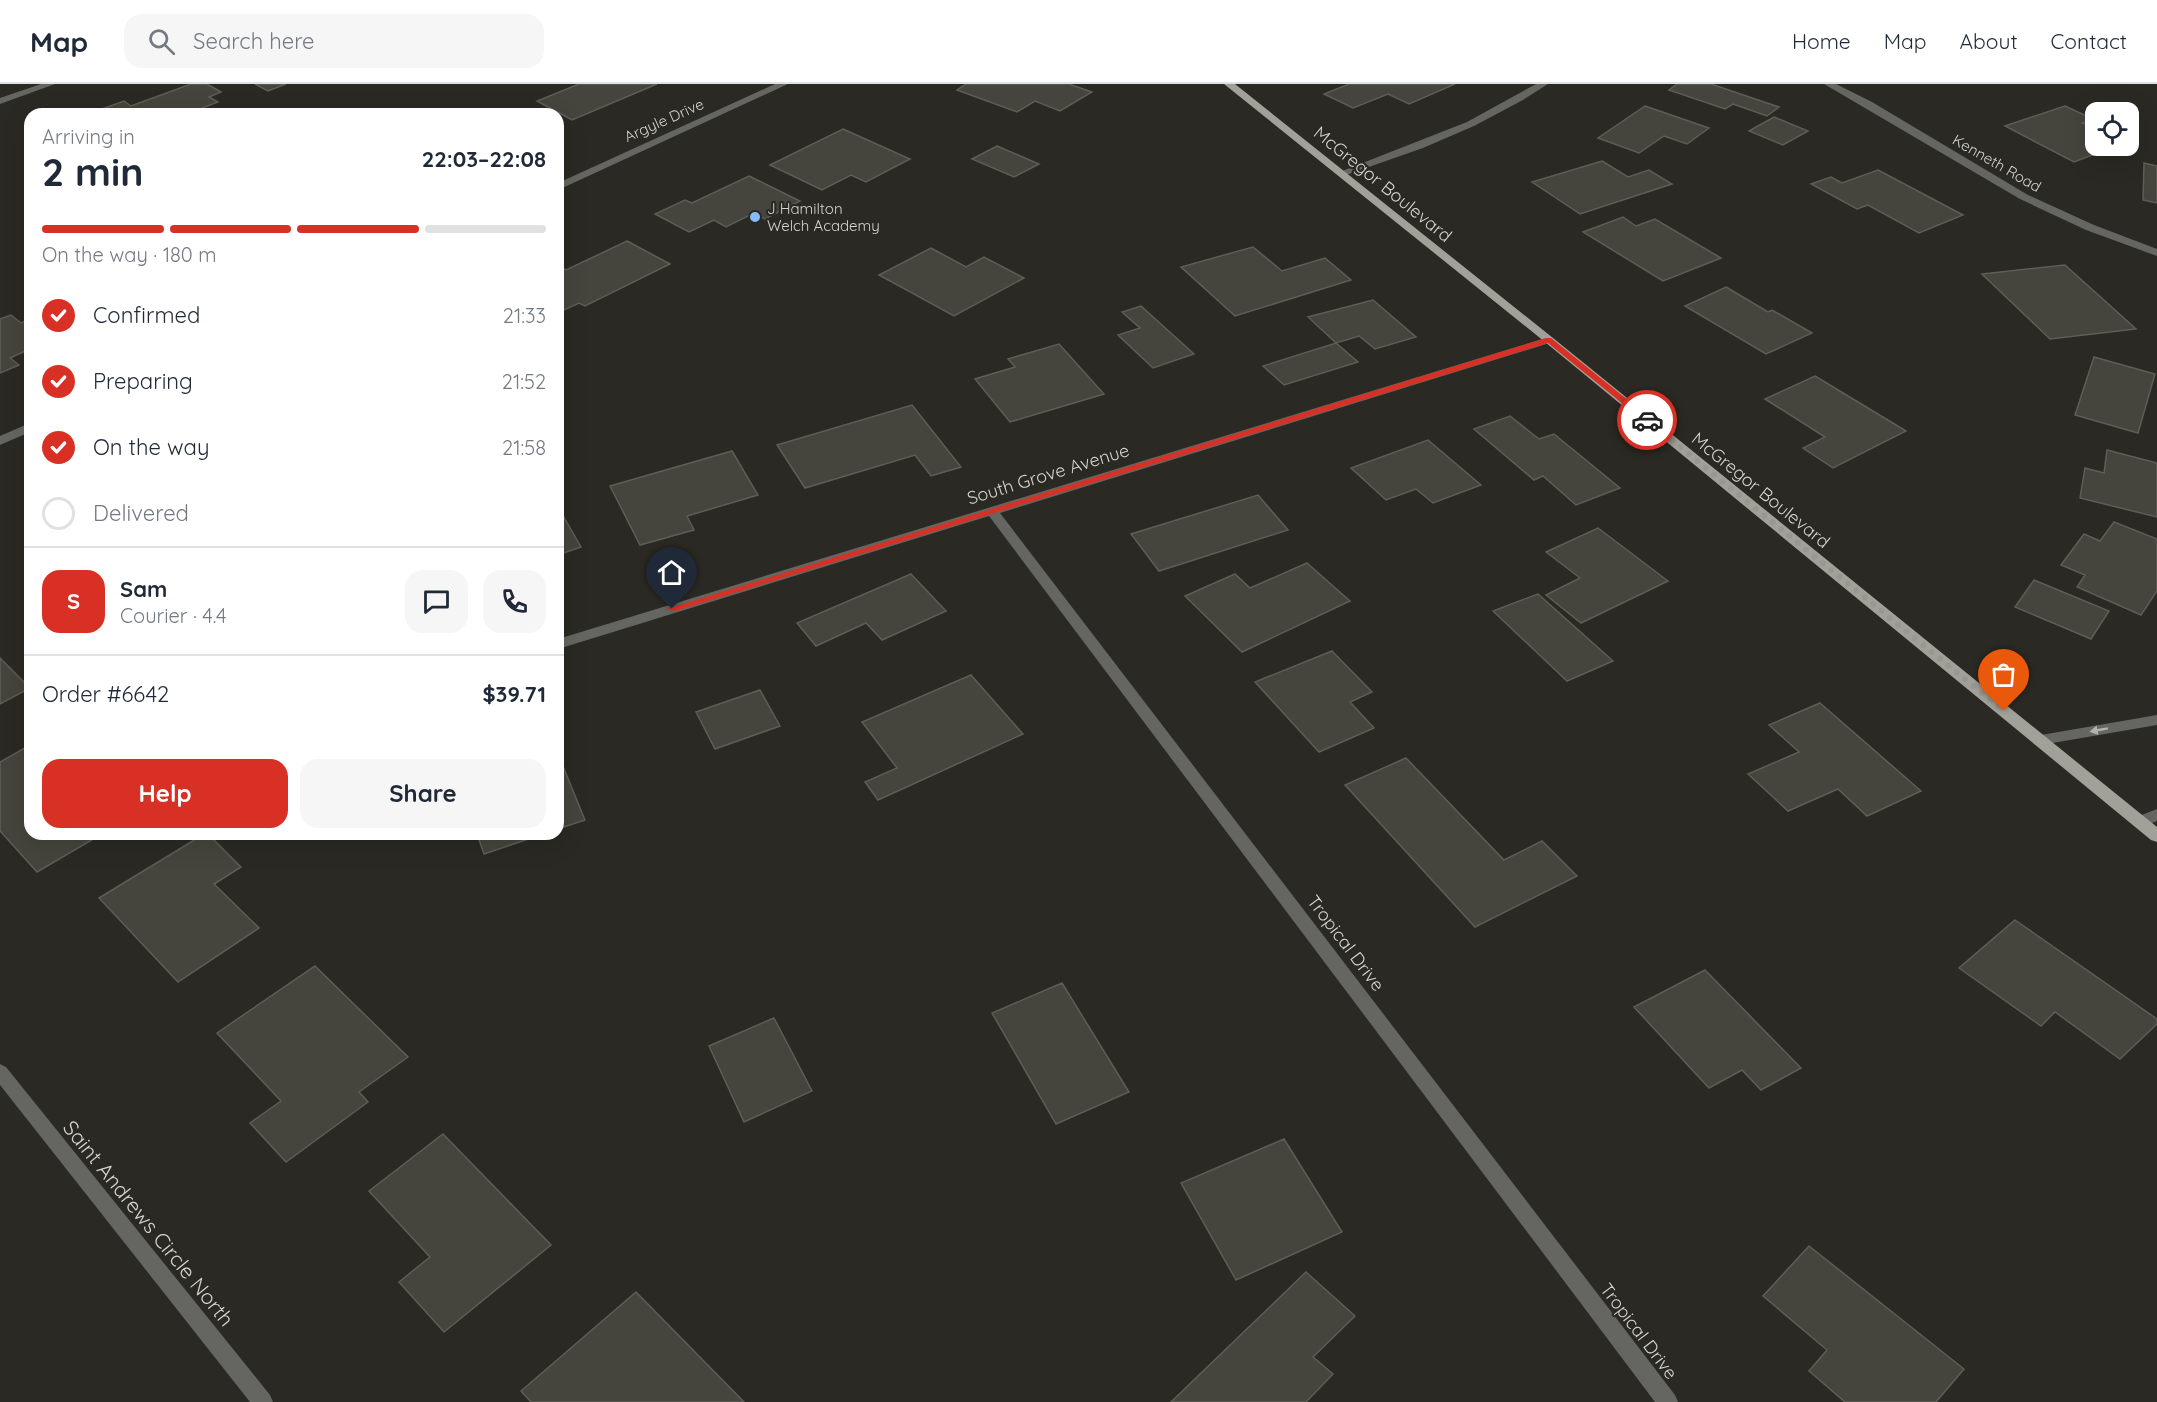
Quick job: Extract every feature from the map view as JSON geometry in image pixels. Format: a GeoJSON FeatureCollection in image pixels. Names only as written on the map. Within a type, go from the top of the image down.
{"type":"FeatureCollection","features":[{"type":"Feature","properties":{"kind":"main road","name":"McGregor Boulevard"},"geometry":{"type":"LineString","coordinates":[[1229,84],[1549,340],[2157,836]]}},
{"type":"Feature","properties":{"kind":"street"},"geometry":{"type":"LineString","coordinates":[[0,101],[50,84]]}},
{"type":"Feature","properties":{"kind":"street","name":"Argyle Drive"},"geometry":{"type":"LineString","coordinates":[[564,184],[783,84]]}},
{"type":"Feature","properties":{"kind":"street"},"geometry":{"type":"LineString","coordinates":[[1342,173],[1416,148],[1494,111],[1543,84]]}},
{"type":"Feature","properties":{"kind":"street","name":"Kenneth Road"},"geometry":{"type":"LineString","coordinates":[[1829,84],[1871,105],[2021,195],[2100,232],[2157,253]]}},
{"type":"Feature","properties":{"kind":"street","name":"South Grove Avenue"},"geometry":{"type":"LineString","coordinates":[[564,642],[1549,340]]}},
{"type":"Feature","properties":{"kind":"street"},"geometry":{"type":"LineString","coordinates":[[0,441],[24,430]]}},
{"type":"Feature","properties":{"kind":"street","name":"Tropical Drive"},"geometry":{"type":"LineString","coordinates":[[991,510],[1668,1402]]}},
{"type":"Feature","properties":{"kind":"street"},"geometry":{"type":"LineString","coordinates":[[2041,740],[2157,720]]}},
{"type":"Feature","properties":{"kind":"street"},"geometry":{"type":"LineString","coordinates":[[2140,822],[2157,815]]}},
{"type":"Feature","properties":{"kind":"street","name":"Saint Andrews Circle North"},"geometry":{"type":"LineString","coordinates":[[0,1072],[263,1402]]}},
{"type":"Feature","properties":{"kind":"building"},"geometry":{"type":"Polygon","coordinates":[[[191,84],[207,84],[221,92],[209,97],[218,102],[202,108],[104,108],[124,101],[131,106],[191,84]]]}},
{"type":"Feature","properties":{"kind":"building"},"geometry":{"type":"Polygon","coordinates":[[[255,84],[286,84],[268,91],[255,84]]]}},
{"type":"Feature","properties":{"kind":"building"},"geometry":{"type":"Polygon","coordinates":[[[579,84],[657,84],[572,120],[564,116],[564,108],[550,108],[537,101],[579,84]]]}},
{"type":"Feature","properties":{"kind":"building"},"geometry":{"type":"Polygon","coordinates":[[[966,84],[1069,84],[1092,92],[1060,111],[1035,101],[1017,112],[957,90],[966,84]]]}},
{"type":"Feature","properties":{"kind":"building"},"geometry":{"type":"Polygon","coordinates":[[[1349,84],[1455,84],[1409,104],[1388,94],[1353,108],[1324,94],[1349,84]]]}},
{"type":"Feature","properties":{"kind":"building"},"geometry":{"type":"Polygon","coordinates":[[[1677,84],[1711,84],[1779,107],[1767,116],[1733,104],[1725,109],[1669,90],[1677,84]]]}},
{"type":"Feature","properties":{"kind":"building"},"geometry":{"type":"Polygon","coordinates":[[[1645,106],[1709,128],[1687,144],[1664,136],[1639,153],[1598,138],[1645,106]]]}},
{"type":"Feature","properties":{"kind":"building"},"geometry":{"type":"Polygon","coordinates":[[[2065,106],[2085,115],[2085,122],[2082,123],[2085,124],[2085,156],[2090,156],[2074,162],[2005,126],[2065,106]]]}},
{"type":"Feature","properties":{"kind":"building"},"geometry":{"type":"Polygon","coordinates":[[[1774,117],[1808,131],[1783,145],[1749,131],[1774,117]]]}},
{"type":"Feature","properties":{"kind":"building"},"geometry":{"type":"Polygon","coordinates":[[[843,129],[910,159],[866,182],[851,175],[822,190],[770,165],[843,129]]]}},
{"type":"Feature","properties":{"kind":"building"},"geometry":{"type":"Polygon","coordinates":[[[997,146],[1039,164],[1014,177],[972,159],[997,146]]]}},
{"type":"Feature","properties":{"kind":"building"},"geometry":{"type":"Polygon","coordinates":[[[1602,161],[1628,177],[1649,170],[1672,184],[1580,214],[1532,182],[1602,161]]]}},
{"type":"Feature","properties":{"kind":"building"},"geometry":{"type":"Polygon","coordinates":[[[2144,163],[2157,166],[2157,203],[2143,200],[2144,163]]]}},
{"type":"Feature","properties":{"kind":"building"},"geometry":{"type":"Polygon","coordinates":[[[1878,170],[1963,215],[1919,233],[1868,205],[1857,209],[1811,184],[1831,177],[1842,183],[1878,170]]]}},
{"type":"Feature","properties":{"kind":"building"},"geometry":{"type":"Polygon","coordinates":[[[749,176],[800,201],[765,219],[754,213],[726,227],[714,220],[689,232],[655,214],[685,200],[692,203],[749,176]]]}},
{"type":"Feature","properties":{"kind":"building"},"geometry":{"type":"Polygon","coordinates":[[[1623,217],[1636,226],[1655,219],[1721,258],[1663,281],[1583,232],[1623,217]]]}},
{"type":"Feature","properties":{"kind":"building"},"geometry":{"type":"Polygon","coordinates":[[[627,241],[670,264],[585,306],[579,303],[564,310],[564,269],[627,241]]]}},
{"type":"Feature","properties":{"kind":"building"},"geometry":{"type":"Polygon","coordinates":[[[1253,247],[1282,271],[1325,258],[1351,280],[1235,316],[1181,267],[1253,247]]]}},
{"type":"Feature","properties":{"kind":"building"},"geometry":{"type":"Polygon","coordinates":[[[931,248],[966,267],[984,257],[1024,278],[954,316],[879,275],[931,248]]]}},
{"type":"Feature","properties":{"kind":"building"},"geometry":{"type":"Polygon","coordinates":[[[2065,265],[2136,329],[2050,339],[1982,274],[2065,265]]]}},
{"type":"Feature","properties":{"kind":"building"},"geometry":{"type":"Polygon","coordinates":[[[1726,287],[1768,312],[1772,310],[1812,333],[1766,354],[1685,306],[1726,287]]]}},
{"type":"Feature","properties":{"kind":"building"},"geometry":{"type":"Polygon","coordinates":[[[1373,300],[1416,337],[1375,349],[1359,336],[1336,343],[1308,317],[1373,300]]]}},
{"type":"Feature","properties":{"kind":"building"},"geometry":{"type":"Polygon","coordinates":[[[1141,306],[1194,354],[1153,368],[1118,335],[1140,328],[1122,312],[1141,306]]]}},
{"type":"Feature","properties":{"kind":"building"},"geometry":{"type":"Polygon","coordinates":[[[11,315],[21,323],[24,322],[24,352],[10,358],[19,365],[0,373],[0,319],[11,315]]]}},
{"type":"Feature","properties":{"kind":"building"},"geometry":{"type":"Polygon","coordinates":[[[1336,343],[1358,362],[1284,385],[1263,366],[1336,343]]]}},
{"type":"Feature","properties":{"kind":"building"},"geometry":{"type":"Polygon","coordinates":[[[1059,344],[1104,394],[1010,422],[975,379],[1015,367],[1008,359],[1059,344]]]}},
{"type":"Feature","properties":{"kind":"building"},"geometry":{"type":"Polygon","coordinates":[[[2094,357],[2155,374],[2138,433],[2075,415],[2094,357]]]}},
{"type":"Feature","properties":{"kind":"building"},"geometry":{"type":"Polygon","coordinates":[[[1815,376],[1906,431],[1833,468],[1803,448],[1825,437],[1765,399],[1815,376]]]}},
{"type":"Feature","properties":{"kind":"building"},"geometry":{"type":"Polygon","coordinates":[[[912,405],[961,467],[931,476],[915,455],[805,488],[777,445],[912,405]]]}},
{"type":"Feature","properties":{"kind":"building"},"geometry":{"type":"Polygon","coordinates":[[[1510,416],[1539,439],[1554,434],[1620,488],[1576,505],[1543,476],[1534,480],[1474,429],[1510,416]]]}},
{"type":"Feature","properties":{"kind":"building"},"geometry":{"type":"Polygon","coordinates":[[[1428,440],[1481,485],[1433,503],[1416,489],[1386,500],[1351,468],[1428,440]]]}},
{"type":"Feature","properties":{"kind":"building"},"geometry":{"type":"Polygon","coordinates":[[[2107,450],[2157,463],[2157,517],[2080,498],[2085,468],[2104,473],[2107,450]]]}},
{"type":"Feature","properties":{"kind":"building"},"geometry":{"type":"Polygon","coordinates":[[[732,451],[758,495],[687,516],[694,530],[640,545],[610,486],[732,451]]]}},
{"type":"Feature","properties":{"kind":"building"},"geometry":{"type":"Polygon","coordinates":[[[1258,495],[1288,530],[1159,571],[1131,534],[1258,495]]]}},
{"type":"Feature","properties":{"kind":"building"},"geometry":{"type":"Polygon","coordinates":[[[564,517],[581,547],[564,553],[564,517]]]}},
{"type":"Feature","properties":{"kind":"building"},"geometry":{"type":"Polygon","coordinates":[[[2114,522],[2157,539],[2157,591],[2141,615],[2077,587],[2085,575],[2061,565],[2084,534],[2100,541],[2114,522]]]}},
{"type":"Feature","properties":{"kind":"building"},"geometry":{"type":"Polygon","coordinates":[[[1598,528],[1668,581],[1581,623],[1546,595],[1580,578],[1546,552],[1598,528]]]}},
{"type":"Feature","properties":{"kind":"building"},"geometry":{"type":"Polygon","coordinates":[[[1307,563],[1350,601],[1242,652],[1185,596],[1235,574],[1250,588],[1307,563]]]}},
{"type":"Feature","properties":{"kind":"building"},"geometry":{"type":"Polygon","coordinates":[[[911,574],[946,611],[882,640],[866,623],[816,646],[797,623],[911,574]]]}},
{"type":"Feature","properties":{"kind":"building"},"geometry":{"type":"Polygon","coordinates":[[[2034,580],[2109,611],[2091,639],[2015,607],[2034,580]]]}},
{"type":"Feature","properties":{"kind":"building"},"geometry":{"type":"Polygon","coordinates":[[[1538,594],[1613,661],[1567,681],[1493,611],[1538,594]]]}},
{"type":"Feature","properties":{"kind":"building"},"geometry":{"type":"Polygon","coordinates":[[[1332,651],[1372,692],[1350,702],[1374,728],[1319,752],[1255,682],[1332,651]]]}},
{"type":"Feature","properties":{"kind":"building"},"geometry":{"type":"Polygon","coordinates":[[[0,658],[24,682],[24,691],[0,704],[0,658]]]}},
{"type":"Feature","properties":{"kind":"building"},"geometry":{"type":"Polygon","coordinates":[[[971,675],[1023,734],[878,800],[865,782],[897,768],[862,722],[971,675]]]}},
{"type":"Feature","properties":{"kind":"building"},"geometry":{"type":"Polygon","coordinates":[[[760,690],[780,726],[715,749],[696,712],[760,690]]]}},
{"type":"Feature","properties":{"kind":"building"},"geometry":{"type":"Polygon","coordinates":[[[1820,703],[1921,791],[1867,816],[1838,789],[1788,811],[1748,774],[1799,752],[1769,725],[1820,703]]]}},
{"type":"Feature","properties":{"kind":"building"},"geometry":{"type":"Polygon","coordinates":[[[24,748],[24,840],[92,840],[37,872],[0,831],[0,762],[24,748]]]}},
{"type":"Feature","properties":{"kind":"building"},"geometry":{"type":"Polygon","coordinates":[[[1406,758],[1504,860],[1542,841],[1577,876],[1475,927],[1345,785],[1406,758]]]}},
{"type":"Feature","properties":{"kind":"building"},"geometry":{"type":"Polygon","coordinates":[[[564,769],[585,820],[564,827],[564,769]]]}},
{"type":"Feature","properties":{"kind":"building"},"geometry":{"type":"Polygon","coordinates":[[[194,840],[214,840],[241,867],[214,884],[259,928],[178,982],[99,898],[194,840]]]}},
{"type":"Feature","properties":{"kind":"building"},"geometry":{"type":"Polygon","coordinates":[[[479,840],[525,840],[484,854],[479,840]]]}},
{"type":"Feature","properties":{"kind":"building"},"geometry":{"type":"Polygon","coordinates":[[[2015,920],[2157,1019],[2157,1024],[2120,1059],[2055,1012],[2041,1026],[1959,968],[2015,920]]]}},
{"type":"Feature","properties":{"kind":"building"},"geometry":{"type":"Polygon","coordinates":[[[315,966],[408,1057],[359,1092],[368,1102],[286,1162],[250,1123],[281,1101],[217,1033],[315,966]]]}},
{"type":"Feature","properties":{"kind":"building"},"geometry":{"type":"Polygon","coordinates":[[[1705,970],[1801,1068],[1761,1090],[1742,1070],[1709,1088],[1634,1007],[1705,970]]]}},
{"type":"Feature","properties":{"kind":"building"},"geometry":{"type":"Polygon","coordinates":[[[1062,983],[1129,1092],[1056,1124],[992,1013],[1062,983]]]}},
{"type":"Feature","properties":{"kind":"building"},"geometry":{"type":"Polygon","coordinates":[[[774,1018],[812,1091],[744,1122],[709,1046],[774,1018]]]}},
{"type":"Feature","properties":{"kind":"building"},"geometry":{"type":"Polygon","coordinates":[[[443,1134],[551,1245],[444,1332],[399,1282],[430,1257],[369,1191],[443,1134]]]}},
{"type":"Feature","properties":{"kind":"building"},"geometry":{"type":"Polygon","coordinates":[[[1284,1139],[1342,1232],[1236,1280],[1181,1183],[1284,1139]]]}},
{"type":"Feature","properties":{"kind":"building"},"geometry":{"type":"Polygon","coordinates":[[[1809,1246],[1964,1369],[1936,1402],[1845,1402],[1809,1371],[1827,1350],[1763,1296],[1809,1246]]]}},
{"type":"Feature","properties":{"kind":"building"},"geometry":{"type":"Polygon","coordinates":[[[1306,1272],[1355,1316],[1313,1357],[1333,1374],[1306,1402],[1171,1402],[1306,1272]]]}},
{"type":"Feature","properties":{"kind":"building"},"geometry":{"type":"Polygon","coordinates":[[[636,1292],[744,1402],[531,1402],[521,1391],[636,1292]]]}},
{"type":"Feature","properties":{"kind":"way so far"},"geometry":{"type":"LineString","coordinates":[[1647,420],[2004,711]]}},
{"type":"Feature","properties":{"kind":"place","name":"J Hamilton Welch Academy"},"geometry":{"type":"Point","coordinates":[755,217]}},
{"type":"Feature","properties":{"kind":"route"},"geometry":{"type":"LineString","coordinates":[[672,609],[1549,340],[1647,420]]}}]}
